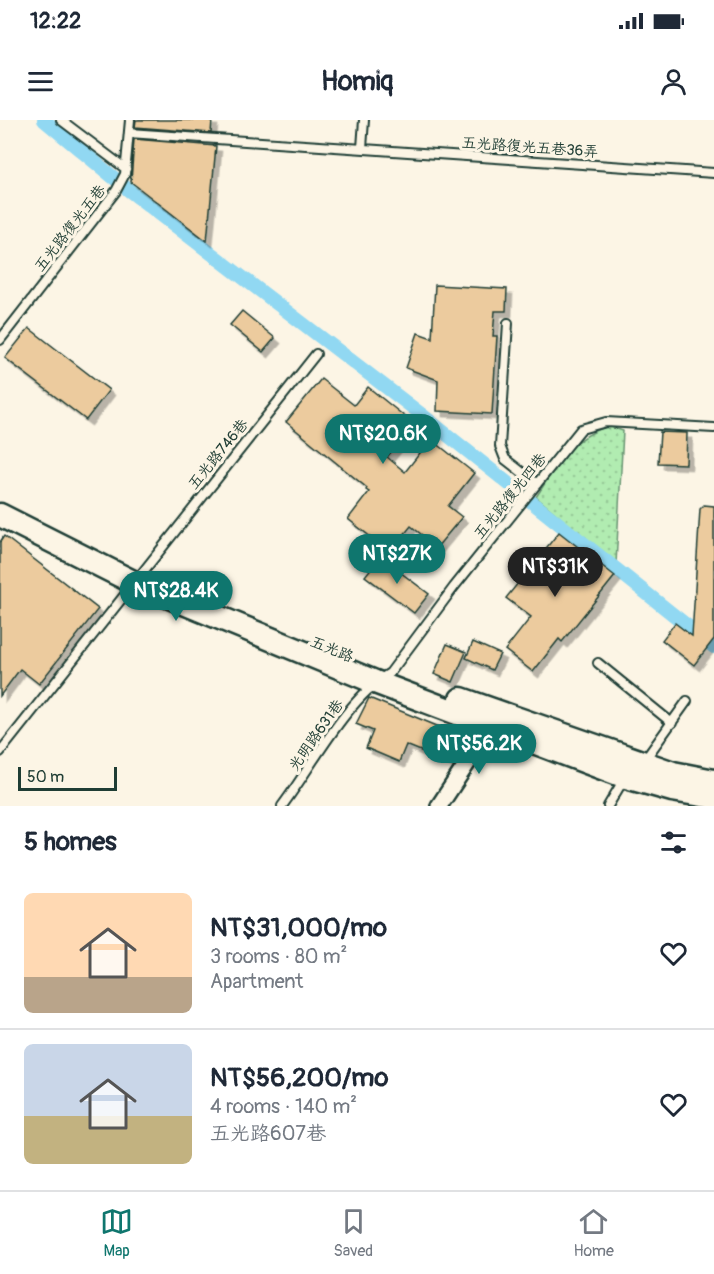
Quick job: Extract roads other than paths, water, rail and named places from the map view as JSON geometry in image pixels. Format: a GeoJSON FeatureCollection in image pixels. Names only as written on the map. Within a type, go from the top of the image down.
{"type":"FeatureCollection","features":[{"type":"Feature","properties":{"kind":"main road","name":"五光路"},"geometry":{"type":"LineString","coordinates":[[0,500],[137,577]]}},
{"type":"Feature","properties":{"kind":"main road","name":"五光路"},"geometry":{"type":"LineString","coordinates":[[0,515],[137,577],[382,677],[634,770]]}},
{"type":"Feature","properties":{"kind":"main road","name":"五光路"},"geometry":{"type":"LineString","coordinates":[[382,677],[482,723],[714,797]]}},
{"type":"Feature","properties":{"kind":"main road","name":"五光路"},"geometry":{"type":"LineString","coordinates":[[672,782],[714,780]]}},
{"type":"Feature","properties":{"kind":"main road","name":"五光路"},"geometry":{"type":"LineString","coordinates":[[672,782],[710,806]]}},
{"type":"Feature","properties":{"kind":"street"},"geometry":{"type":"LineString","coordinates":[[439,806],[470,759],[482,723]]}},
{"type":"Feature","properties":{"kind":"lane"},"geometry":{"type":"LineString","coordinates":[[61,120],[125,171]]}},
{"type":"Feature","properties":{"kind":"lane","name":"五光路復光五巷"},"geometry":{"type":"LineString","coordinates":[[0,340],[116,191],[125,171],[130,120]]}},
{"type":"Feature","properties":{"kind":"lane"},"geometry":{"type":"LineString","coordinates":[[362,148],[364,120]]}},
{"type":"Feature","properties":{"kind":"lane","name":"五光路復光五巷36弄"},"geometry":{"type":"LineString","coordinates":[[129,132],[714,173]]}},
{"type":"Feature","properties":{"kind":"lane"},"geometry":{"type":"LineString","coordinates":[[508,323],[500,446],[505,459],[537,484]]}},
{"type":"Feature","properties":{"kind":"lane","name":"五光路746巷"},"geometry":{"type":"LineString","coordinates":[[0,752],[316,354]]}},
{"type":"Feature","properties":{"kind":"lane","name":"五光路復光四巷"},"geometry":{"type":"LineString","coordinates":[[382,677],[581,429],[606,422],[714,428]]}},
{"type":"Feature","properties":{"kind":"lane"},"geometry":{"type":"LineString","coordinates":[[598,663],[672,723]]}},
{"type":"Feature","properties":{"kind":"lane","name":"光明路631巷"},"geometry":{"type":"LineString","coordinates":[[282,806],[348,711],[382,677]]}},
{"type":"Feature","properties":{"kind":"lane"},"geometry":{"type":"LineString","coordinates":[[608,806],[687,701]]}},
{"type":"Feature","properties":{"kind":"waterway"},"geometry":{"type":"LineString","coordinates":[[44,120],[131,192],[421,414],[714,647]]}}]}
